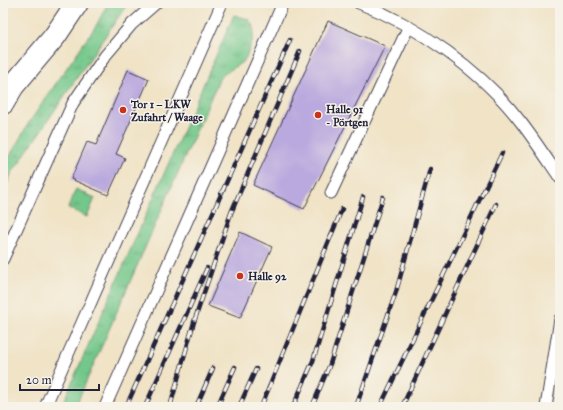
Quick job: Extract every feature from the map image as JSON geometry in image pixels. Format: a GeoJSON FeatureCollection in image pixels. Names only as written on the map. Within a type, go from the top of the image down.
{"type":"FeatureCollection","features":[{"type":"Feature","properties":{"kind":"street"},"geometry":{"type":"LineString","coordinates":[[3,103],[13,86],[55,36],[77,3]]}},
{"type":"Feature","properties":{"kind":"lane"},"geometry":{"type":"LineString","coordinates":[[3,259],[73,103],[105,56],[132,24],[156,3]]}},
{"type":"Feature","properties":{"kind":"lane"},"geometry":{"type":"LineString","coordinates":[[45,407],[222,3]]}},
{"type":"Feature","properties":{"kind":"lane"},"geometry":{"type":"LineString","coordinates":[[105,407],[283,3]]}},
{"type":"Feature","properties":{"kind":"lane"},"geometry":{"type":"LineString","coordinates":[[359,3],[408,28],[451,55],[494,91],[520,120],[560,178]]}},
{"type":"Feature","properties":{"kind":"lane"},"geometry":{"type":"LineString","coordinates":[[330,193],[408,28]]}},
{"type":"Feature","properties":{"kind":"lane"},"geometry":{"type":"LineString","coordinates":[[546,407],[560,319]]}},
{"type":"Feature","properties":{"kind":"green space"},"geometry":{"type":"Polygon","coordinates":[[[108,3],[128,3],[12,173],[3,192],[3,168],[28,124],[97,24],[108,3]]]}},
{"type":"Feature","properties":{"kind":"green space"},"geometry":{"type":"Polygon","coordinates":[[[234,15],[248,19],[254,27],[253,39],[245,60],[220,77],[75,407],[61,407],[234,15]]]}},
{"type":"Feature","properties":{"kind":"green space"},"geometry":{"type":"Polygon","coordinates":[[[76,189],[95,198],[87,217],[68,208],[76,189]]]}},
{"type":"Feature","properties":{"kind":"building","name":"Halle 91 - Pörtgen"},"geometry":{"type":"Polygon","coordinates":[[[328,21],[385,46],[304,209],[253,185],[328,21]]]}},
{"type":"Feature","properties":{"kind":"building","name":"Tor 1 – LKW Zufahrt / Waage"},"geometry":{"type":"Polygon","coordinates":[[[128,70],[149,79],[116,154],[125,158],[108,195],[71,179],[87,142],[96,145],[128,70]]]}},
{"type":"Feature","properties":{"kind":"building","name":"Halle 92"},"geometry":{"type":"Polygon","coordinates":[[[240,232],[272,247],[240,318],[208,306],[240,232]]]}},
{"type":"Feature","properties":{"kind":"railway"},"geometry":{"type":"LineString","coordinates":[[126,407],[290,40]]}},
{"type":"Feature","properties":{"kind":"railway"},"geometry":{"type":"LineString","coordinates":[[170,407],[194,322],[231,213],[300,51]]}},
{"type":"Feature","properties":{"kind":"railway"},"geometry":{"type":"LineString","coordinates":[[380,407],[502,153]]}},
{"type":"Feature","properties":{"kind":"railway"},"geometry":{"type":"LineString","coordinates":[[356,407],[396,292],[430,169]]}},
{"type":"Feature","properties":{"kind":"railway"},"geometry":{"type":"LineString","coordinates":[[293,407],[313,361],[363,197]]}},
{"type":"Feature","properties":{"kind":"railway"},"geometry":{"type":"LineString","coordinates":[[312,407],[330,364],[383,197]]}},
{"type":"Feature","properties":{"kind":"railway"},"geometry":{"type":"LineString","coordinates":[[402,407],[496,204]]}},
{"type":"Feature","properties":{"kind":"railway"},"geometry":{"type":"LineString","coordinates":[[261,407],[342,209]]}},
{"type":"Feature","properties":{"kind":"railway"},"geometry":{"type":"LineString","coordinates":[[145,407],[207,268]]}},
{"type":"Feature","properties":{"kind":"railway"},"geometry":{"type":"LineString","coordinates":[[217,407],[235,367]]}},
{"type":"Feature","properties":{"kind":"railway"},"geometry":{"type":"LineString","coordinates":[[196,407],[213,368]]}},
{"type":"Feature","properties":{"kind":"railway"},"geometry":{"type":"LineString","coordinates":[[239,407],[256,369]]}},
{"type":"Feature","properties":{"kind":"place","name":"Tor 1 – LKW Zufahrt / Waage"},"geometry":{"type":"Point","coordinates":[123,110]}},
{"type":"Feature","properties":{"kind":"place","name":"Halle 91 - Pörtgen"},"geometry":{"type":"Point","coordinates":[318,115]}},
{"type":"Feature","properties":{"kind":"place","name":"Halle 92"},"geometry":{"type":"Point","coordinates":[240,276]}}]}
